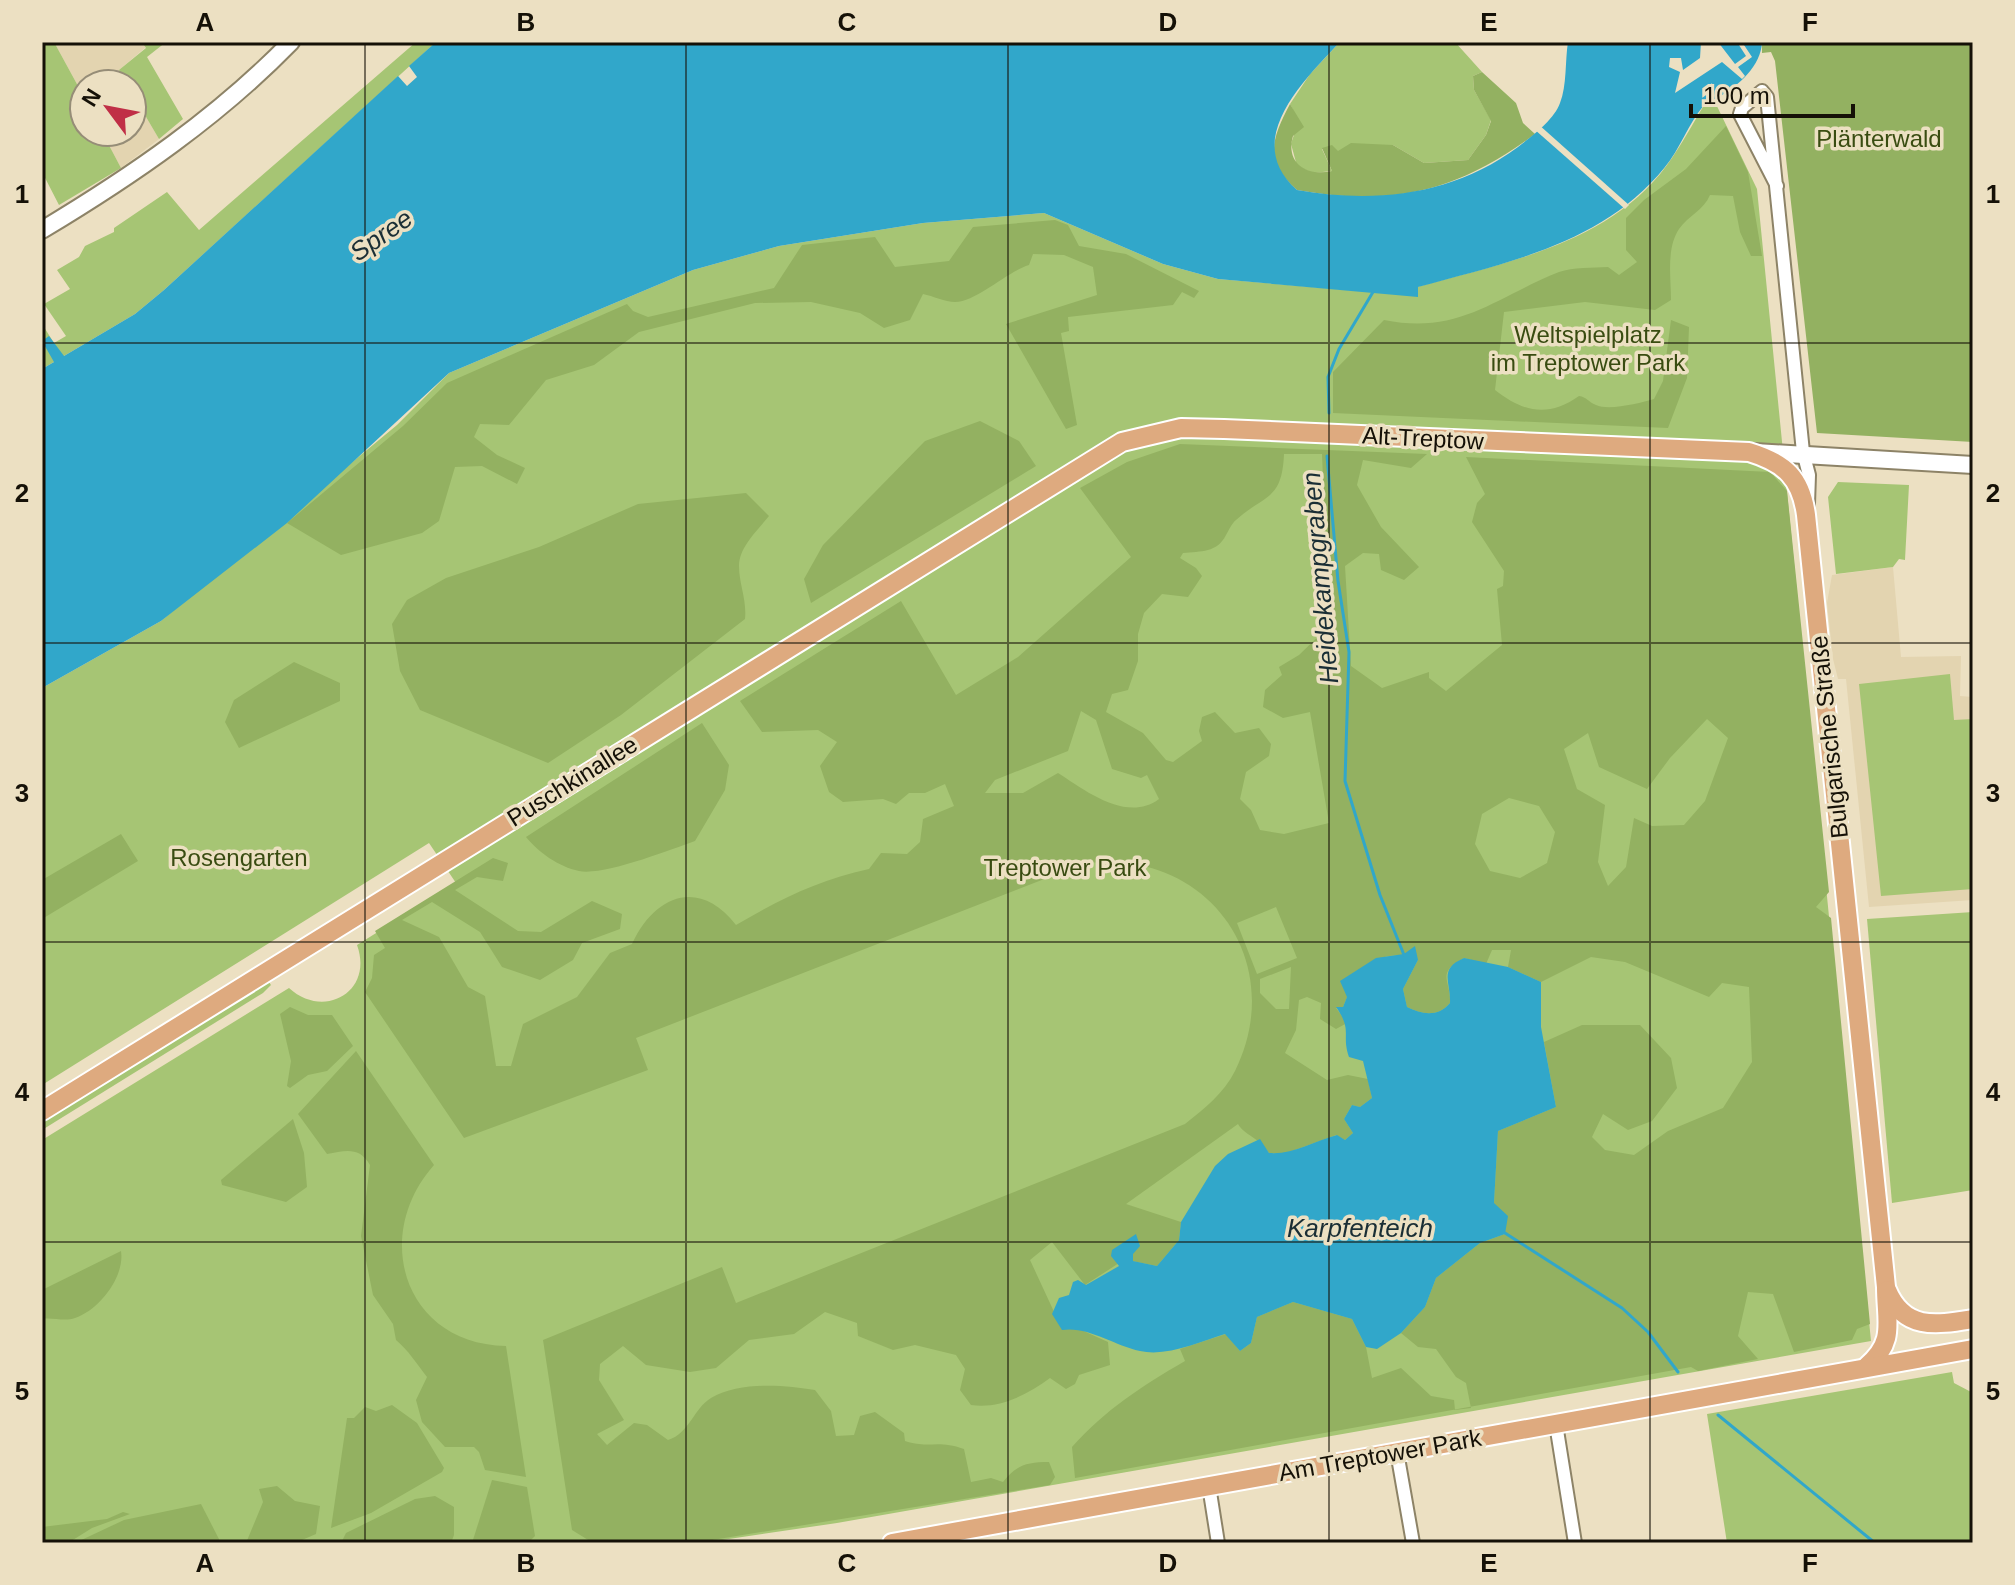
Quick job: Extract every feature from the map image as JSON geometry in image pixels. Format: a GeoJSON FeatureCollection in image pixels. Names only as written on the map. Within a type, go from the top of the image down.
{"type":"FeatureCollection","features":[{"type":"Feature","properties":{"kind":"main road","name":"Alt-Treptow"},"geometry":{"type":"LineString","coordinates":[[1102,452],[1138,436],[1181,428],[1749,452],[1789,471],[1801,488],[1806,515]]}},
{"type":"Feature","properties":{"kind":"main road","name":"Puschkinallee"},"geometry":{"type":"LineString","coordinates":[[42,1111],[1102,452]]}},
{"type":"Feature","properties":{"kind":"main road","name":"Bulgarische Straße"},"geometry":{"type":"LineString","coordinates":[[1806,515],[1886,1287],[1886,1344],[1867,1366]]}},
{"type":"Feature","properties":{"kind":"main road"},"geometry":{"type":"LineString","coordinates":[[1886,1287],[1902,1313],[1929,1326],[1973,1319]]}},
{"type":"Feature","properties":{"kind":"main road","name":"Am Treptower Park"},"geometry":{"type":"LineString","coordinates":[[892,1543],[960,1537],[1209,1486],[1973,1349]]}},
{"type":"Feature","properties":{"kind":"street"},"geometry":{"type":"LineString","coordinates":[[42,230],[128,178],[247,86],[291,42]]}},
{"type":"Feature","properties":{"kind":"street","name":"Bulgarische Straße"},"geometry":{"type":"LineString","coordinates":[[1777,186],[1740,114],[1742,108],[1762,91],[1767,97],[1777,186],[1803,452],[1809,475],[1806,515]]}},
{"type":"Feature","properties":{"kind":"street","name":"Alt-Treptow"},"geometry":{"type":"LineString","coordinates":[[1749,452],[1803,452],[1973,465]]}},
{"type":"Feature","properties":{"kind":"street"},"geometry":{"type":"LineString","coordinates":[[1556,1424],[1575,1543]]}},
{"type":"Feature","properties":{"kind":"street"},"geometry":{"type":"LineString","coordinates":[[1397,1452],[1413,1543]]}},
{"type":"Feature","properties":{"kind":"street"},"geometry":{"type":"LineString","coordinates":[[1209,1486],[1218,1543]]}},
{"type":"Feature","properties":{"kind":"shaded area"},"geometry":{"type":"Polygon","coordinates":[[[54,42],[142,42],[146,47],[121,68],[68,68],[54,42]]]}},
{"type":"Feature","properties":{"kind":"shaded area"},"geometry":{"type":"Polygon","coordinates":[[[148,120],[159,139],[148,147],[148,120]]]}},
{"type":"Feature","properties":{"kind":"shaded area"},"geometry":{"type":"Polygon","coordinates":[[[110,148],[147,148],[121,168],[110,148]]]}},
{"type":"Feature","properties":{"kind":"shaded area"},"geometry":{"type":"Polygon","coordinates":[[[1893,567],[1901,657],[1961,656],[1960,696],[1973,697],[1973,900],[1869,907],[1846,679],[1838,679],[1833,659],[1827,603],[1832,575],[1893,567]]]}},
{"type":"Feature","properties":{"kind":"green space"},"geometry":{"type":"Polygon","coordinates":[[[42,42],[54,42],[68,68],[68,148],[110,148],[121,168],[59,205],[42,172],[42,42]]]}},
{"type":"Feature","properties":{"kind":"green space"},"geometry":{"type":"Polygon","coordinates":[[[142,42],[166,42],[147,57],[183,119],[159,139],[148,120],[148,68],[121,68],[146,48],[142,42]]]}},
{"type":"Feature","properties":{"kind":"green space"},"geometry":{"type":"Polygon","coordinates":[[[416,42],[436,42],[164,290],[135,314],[42,369],[42,324],[54,343],[66,336],[44,304],[70,289],[57,270],[79,257],[85,246],[114,232],[114,228],[167,192],[199,230],[416,42]]]}},
{"type":"Feature","properties":{"kind":"green space"},"geometry":{"type":"Polygon","coordinates":[[[1340,42],[1455,42],[1482,72],[1473,76],[1474,90],[1491,120],[1486,135],[1468,160],[1424,163],[1393,145],[1338,152],[1322,149],[1332,171],[1313,173],[1297,166],[1291,144],[1296,120],[1290,104],[1310,74],[1340,42]]]}},
{"type":"Feature","properties":{"kind":"green space","name":"Plänterwald"},"geometry":{"type":"Polygon","coordinates":[[[1762,42],[1973,42],[1973,442],[1817,433],[1775,61],[1771,52],[1762,53],[1762,42]]]}},
{"type":"Feature","properties":{"kind":"green space"},"geometry":{"type":"Polygon","coordinates":[[[1482,72],[1516,103],[1523,123],[1535,134],[1478,170],[1423,190],[1364,197],[1297,190],[1279,169],[1275,160],[1275,139],[1290,104],[1304,127],[1293,136],[1292,154],[1295,161],[1307,170],[1332,171],[1322,148],[1332,145],[1338,151],[1351,143],[1393,145],[1424,163],[1468,160],[1486,135],[1491,121],[1474,90],[1473,76],[1482,72]]]}},
{"type":"Feature","properties":{"kind":"green space","name":"Treptower Park"},"geometry":{"type":"Polygon","coordinates":[[[1714,100],[1757,189],[1871,1341],[837,1523],[702,1543],[42,1543],[42,1140],[289,988],[317,1001],[330,1001],[342,996],[352,988],[358,976],[360,962],[357,945],[456,883],[429,843],[42,1085],[42,688],[161,621],[397,425],[449,373],[693,270],[779,246],[923,223],[1044,213],[1163,264],[1218,279],[1418,296],[1417,287],[1554,246],[1616,214],[1643,192],[1667,165],[1706,102],[1714,100]]]}},
{"type":"Feature","properties":{"kind":"green space"},"geometry":{"type":"Polygon","coordinates":[[[1726,126],[1748,172],[1762,256],[1751,256],[1740,232],[1733,196],[1710,195],[1675,237],[1670,263],[1671,300],[1655,310],[1585,302],[1504,312],[1495,390],[1516,403],[1536,410],[1557,407],[1579,396],[1602,407],[1625,406],[1654,399],[1663,381],[1671,320],[1689,327],[1687,378],[1668,428],[1333,413],[1333,372],[1384,320],[1410,323],[1455,318],[1559,272],[1608,267],[1619,275],[1637,262],[1626,250],[1626,218],[1644,200],[1686,169],[1726,126]]]}},
{"type":"Feature","properties":{"kind":"green space"},"geometry":{"type":"Polygon","coordinates":[[[1055,220],[1068,225],[1079,246],[1126,254],[1199,291],[1194,298],[1182,292],[1173,305],[1068,317],[1069,331],[1061,333],[1077,425],[1066,429],[1006,324],[1097,295],[1093,267],[1064,255],[1033,254],[1029,265],[973,297],[951,302],[923,294],[910,320],[884,328],[860,313],[811,302],[755,303],[639,332],[594,365],[546,380],[509,425],[480,424],[474,437],[497,455],[525,468],[517,484],[482,466],[455,467],[439,521],[422,533],[341,555],[287,523],[403,426],[447,383],[627,304],[633,311],[648,317],[774,288],[802,245],[875,237],[895,267],[949,261],[973,227],[1055,220]]]}},
{"type":"Feature","properties":{"kind":"green space"},"geometry":{"type":"Polygon","coordinates":[[[980,421],[1019,441],[1036,466],[811,603],[804,579],[823,545],[925,441],[980,421]]]}},
{"type":"Feature","properties":{"kind":"green space"},"geometry":{"type":"Polygon","coordinates":[[[1180,444],[1427,454],[1411,468],[1363,460],[1357,485],[1381,527],[1419,567],[1404,580],[1381,570],[1379,554],[1363,553],[1345,566],[1351,666],[1382,688],[1429,672],[1429,678],[1446,691],[1502,645],[1497,589],[1503,586],[1504,571],[1472,522],[1477,503],[1485,494],[1466,457],[1770,472],[1787,491],[1829,892],[1816,907],[1831,918],[1870,1324],[1857,1329],[1852,1340],[1794,1352],[1773,1294],[1748,1292],[1738,1336],[1758,1359],[1698,1371],[1691,1367],[1471,1407],[1466,1383],[1456,1377],[1436,1349],[1418,1347],[1401,1333],[1425,1307],[1436,1278],[1480,1243],[1505,1234],[1494,1204],[1498,1131],[1556,1107],[1544,1042],[1582,1025],[1640,1025],[1671,1058],[1677,1088],[1652,1121],[1628,1130],[1603,1114],[1592,1137],[1605,1150],[1634,1155],[1668,1131],[1723,1108],[1752,1062],[1749,987],[1722,983],[1709,997],[1625,962],[1591,957],[1541,982],[1508,967],[1511,950],[1492,950],[1486,964],[1464,958],[1450,968],[1446,978],[1450,1003],[1435,1013],[1424,1013],[1407,1007],[1403,989],[1418,960],[1391,956],[1370,964],[1362,973],[1343,1007],[1336,1008],[1347,1023],[1336,1029],[1320,1019],[1321,1003],[1307,997],[1299,1000],[1296,1030],[1285,1053],[1327,1080],[1348,1075],[1368,1079],[1372,1098],[1360,1107],[1352,1105],[1344,1119],[1353,1133],[1345,1140],[1336,1135],[1284,1154],[1269,1153],[1238,1124],[1126,1204],[1181,1222],[1179,1240],[1157,1266],[1132,1261],[1133,1254],[1085,1285],[1052,1242],[1030,1260],[1062,1329],[1077,1328],[1108,1342],[1110,1365],[1079,1375],[1075,1384],[1066,1389],[1050,1378],[1013,1399],[992,1405],[971,1405],[960,1390],[965,1369],[956,1355],[915,1345],[893,1350],[858,1336],[857,1323],[825,1312],[794,1334],[749,1340],[716,1368],[690,1372],[646,1365],[623,1346],[600,1364],[599,1380],[624,1420],[597,1434],[607,1445],[634,1423],[647,1425],[668,1440],[675,1437],[705,1403],[722,1393],[748,1387],[790,1387],[815,1390],[831,1411],[836,1436],[854,1435],[860,1416],[875,1412],[904,1433],[905,1441],[964,1449],[971,1482],[991,1478],[1003,1482],[1023,1466],[1049,1462],[1055,1477],[1050,1485],[694,1543],[593,1543],[572,1530],[543,1340],[722,1267],[736,1303],[1185,1124],[1213,1100],[1235,1071],[1249,1029],[1251,989],[1243,952],[1225,919],[1199,892],[1166,873],[1127,863],[1083,864],[636,1038],[648,1070],[464,1138],[365,992],[372,978],[374,955],[385,948],[375,931],[493,858],[508,863],[503,881],[477,877],[455,890],[518,931],[541,932],[592,901],[622,914],[620,929],[582,943],[573,960],[540,980],[502,967],[480,932],[432,902],[402,920],[439,937],[468,987],[485,996],[496,1066],[511,1066],[523,1024],[577,997],[610,953],[632,944],[653,913],[666,904],[679,898],[693,897],[708,901],[736,925],[800,891],[869,869],[881,853],[907,854],[920,842],[923,819],[954,806],[945,784],[925,793],[909,793],[896,804],[883,799],[843,802],[829,792],[820,766],[837,742],[818,730],[762,732],[740,701],[901,601],[956,695],[1018,657],[1131,557],[1080,488],[1127,462],[1180,444]],[[1284,454],[1276,489],[1235,521],[1218,545],[1208,550],[1183,553],[1180,558],[1202,576],[1188,597],[1162,594],[1144,613],[1138,634],[1138,661],[1128,690],[1112,694],[1106,712],[1143,733],[1166,760],[1173,762],[1202,741],[1199,731],[1202,717],[1215,712],[1235,733],[1259,728],[1271,744],[1269,756],[1246,772],[1240,799],[1251,810],[1260,830],[1284,834],[1329,823],[1310,712],[1283,718],[1263,707],[1265,690],[1282,675],[1279,667],[1299,655],[1329,626],[1322,454],[1284,454]],[[1081,711],[1068,751],[995,780],[985,793],[1023,793],[1058,773],[1107,802],[1120,806],[1147,806],[1159,799],[1147,775],[1141,778],[1112,769],[1096,720],[1081,711]],[[1707,719],[1670,758],[1647,789],[1599,767],[1588,733],[1564,749],[1577,789],[1605,805],[1598,862],[1608,886],[1626,867],[1634,818],[1652,826],[1684,825],[1705,801],[1728,738],[1707,719]],[[1509,798],[1482,814],[1475,844],[1490,871],[1520,878],[1547,863],[1555,832],[1539,806],[1509,798]],[[1276,907],[1237,923],[1257,974],[1297,958],[1276,907]],[[1291,967],[1260,979],[1260,993],[1276,1009],[1289,1009],[1291,967]]]}},
{"type":"Feature","properties":{"kind":"green space"},"geometry":{"type":"Polygon","coordinates":[[[1838,482],[1909,485],[1905,560],[1899,559],[1893,567],[1836,574],[1828,497],[1838,482]]]}},
{"type":"Feature","properties":{"kind":"green space"},"geometry":{"type":"Polygon","coordinates":[[[746,493],[769,516],[750,539],[740,559],[745,619],[621,715],[548,763],[420,710],[400,671],[392,624],[407,600],[446,578],[539,547],[638,504],[746,493]]]}},
{"type":"Feature","properties":{"kind":"green space"},"geometry":{"type":"Polygon","coordinates":[[[294,662],[340,683],[340,701],[239,748],[225,722],[234,700],[294,662]]]}},
{"type":"Feature","properties":{"kind":"green space"},"geometry":{"type":"Polygon","coordinates":[[[1950,674],[1954,720],[1973,719],[1973,889],[1881,896],[1859,684],[1950,674]]]}},
{"type":"Feature","properties":{"kind":"green space"},"geometry":{"type":"Polygon","coordinates":[[[702,723],[729,765],[725,790],[695,841],[637,861],[590,872],[571,869],[557,862],[526,837],[702,723]]]}},
{"type":"Feature","properties":{"kind":"green space"},"geometry":{"type":"Polygon","coordinates":[[[121,834],[138,861],[42,919],[42,880],[121,834]]]}},
{"type":"Feature","properties":{"kind":"green space"},"geometry":{"type":"Polygon","coordinates":[[[1973,912],[1973,1190],[1892,1203],[1867,919],[1973,912]]]}},
{"type":"Feature","properties":{"kind":"green space"},"geometry":{"type":"Polygon","coordinates":[[[267,979],[271,985],[263,993],[42,1130],[42,1119],[267,979]]]}},
{"type":"Feature","properties":{"kind":"green space"},"geometry":{"type":"Polygon","coordinates":[[[290,1007],[308,1015],[332,1015],[353,1046],[327,1071],[308,1075],[290,1088],[287,1086],[291,1061],[280,1014],[290,1007]]]}},
{"type":"Feature","properties":{"kind":"green space"},"geometry":{"type":"Polygon","coordinates":[[[356,1051],[434,1165],[415,1193],[404,1223],[402,1253],[408,1281],[422,1307],[443,1327],[471,1341],[506,1346],[526,1477],[485,1470],[474,1447],[445,1447],[422,1422],[416,1400],[427,1377],[396,1340],[393,1324],[373,1295],[361,1236],[370,1165],[356,1152],[327,1154],[298,1114],[356,1051]]]}},
{"type":"Feature","properties":{"kind":"green space"},"geometry":{"type":"Polygon","coordinates":[[[293,1119],[304,1153],[307,1187],[286,1202],[222,1185],[221,1180],[293,1119]]]}},
{"type":"Feature","properties":{"kind":"green space"},"geometry":{"type":"Polygon","coordinates":[[[121,1251],[115,1282],[93,1308],[71,1319],[42,1319],[42,1290],[121,1251]]]}},
{"type":"Feature","properties":{"kind":"green space"},"geometry":{"type":"Polygon","coordinates":[[[1293,1302],[1352,1319],[1366,1347],[1372,1378],[1401,1368],[1431,1396],[1454,1400],[1455,1410],[1075,1478],[1072,1447],[1125,1400],[1185,1361],[1180,1349],[1226,1334],[1240,1351],[1251,1343],[1257,1317],[1293,1302]]]}},
{"type":"Feature","properties":{"kind":"green space"},"geometry":{"type":"Polygon","coordinates":[[[1952,1372],[1954,1383],[1973,1393],[1973,1543],[1727,1543],[1707,1414],[1952,1372]]]}},
{"type":"Feature","properties":{"kind":"green space"},"geometry":{"type":"Polygon","coordinates":[[[392,1405],[417,1423],[444,1468],[371,1513],[331,1528],[347,1418],[354,1418],[365,1407],[376,1411],[392,1405]]]}},
{"type":"Feature","properties":{"kind":"green space"},"geometry":{"type":"Polygon","coordinates":[[[492,1480],[527,1487],[535,1536],[528,1543],[472,1543],[492,1480]]]}},
{"type":"Feature","properties":{"kind":"green space"},"geometry":{"type":"Polygon","coordinates":[[[277,1486],[295,1501],[320,1506],[316,1534],[295,1543],[246,1543],[263,1502],[259,1489],[277,1486]]]}},
{"type":"Feature","properties":{"kind":"green space"},"geometry":{"type":"Polygon","coordinates":[[[435,1496],[454,1507],[451,1543],[341,1543],[346,1533],[415,1499],[435,1496]]]}},
{"type":"Feature","properties":{"kind":"green space"},"geometry":{"type":"Polygon","coordinates":[[[201,1504],[221,1543],[75,1543],[124,1520],[201,1504]]]}},
{"type":"Feature","properties":{"kind":"green space"},"geometry":{"type":"Polygon","coordinates":[[[123,1512],[130,1514],[92,1528],[68,1543],[42,1543],[42,1527],[107,1519],[123,1512]]]}},
{"type":"Feature","properties":{"kind":"water","name":"Spree"},"geometry":{"type":"Polygon","coordinates":[[[436,42],[1340,42],[1295,93],[1276,132],[1275,152],[1281,171],[1297,190],[1356,196],[1413,192],[1440,185],[1467,176],[1518,147],[1542,127],[1557,109],[1564,89],[1568,42],[1762,42],[1758,59],[1748,74],[1727,92],[1704,105],[1665,167],[1613,215],[1552,246],[1486,269],[1418,287],[1418,297],[1218,279],[1163,264],[1044,213],[923,223],[779,246],[693,270],[449,373],[287,523],[161,621],[42,688],[42,369],[54,362],[42,341],[49,336],[64,356],[135,314],[398,76],[407,86],[417,77],[409,66],[436,42]]]}},
{"type":"Feature","properties":{"kind":"water","name":"Karpfenteich"},"geometry":{"type":"Polygon","coordinates":[[[1415,946],[1418,960],[1403,989],[1407,1007],[1419,1012],[1435,1013],[1450,1003],[1448,972],[1464,958],[1508,967],[1541,982],[1541,1027],[1556,1107],[1498,1131],[1494,1203],[1508,1216],[1505,1234],[1480,1243],[1436,1278],[1425,1307],[1401,1333],[1377,1349],[1366,1347],[1352,1319],[1293,1302],[1257,1317],[1251,1343],[1240,1351],[1225,1334],[1183,1348],[1150,1352],[1081,1331],[1062,1330],[1052,1314],[1059,1298],[1069,1295],[1073,1282],[1078,1280],[1086,1285],[1119,1266],[1111,1256],[1112,1250],[1136,1234],[1140,1246],[1133,1254],[1133,1261],[1157,1266],[1179,1240],[1181,1222],[1215,1166],[1228,1154],[1260,1139],[1269,1153],[1278,1153],[1337,1135],[1345,1140],[1353,1133],[1344,1119],[1352,1105],[1360,1107],[1372,1098],[1363,1061],[1349,1057],[1344,1022],[1336,1007],[1343,1007],[1347,997],[1340,981],[1376,958],[1404,954],[1415,946]]]}},
{"type":"Feature","properties":{"kind":"pier"},"geometry":{"type":"Polygon","coordinates":[[[1701,42],[1718,42],[1735,64],[1746,56],[1737,42],[1742,42],[1752,57],[1738,67],[1745,76],[1742,79],[1722,62],[1675,93],[1680,72],[1669,67],[1670,58],[1681,58],[1683,70],[1700,58],[1701,42]]]}},
{"type":"Feature","properties":{"kind":"pier"},"geometry":{"type":"Polygon","coordinates":[[[1538,124],[1629,205],[1625,209],[1534,129],[1538,124]]]}},
{"type":"Feature","properties":{"kind":"waterway","name":"Heidekampgraben"},"geometry":{"type":"LineString","coordinates":[[1329,413],[1328,377],[1339,349],[1373,292]]}},
{"type":"Feature","properties":{"kind":"waterway","name":"Heidekampgraben"},"geometry":{"type":"LineString","coordinates":[[1327,456],[1338,581],[1349,652],[1345,781],[1380,895],[1404,955]]}},
{"type":"Feature","properties":{"kind":"waterway","name":"Heidekampgraben"},"geometry":{"type":"LineString","coordinates":[[1505,1233],[1622,1308],[1648,1332],[1678,1372]]}},
{"type":"Feature","properties":{"kind":"waterway","name":"Heidekampgraben"},"geometry":{"type":"LineString","coordinates":[[1718,1415],[1875,1543]]}},
{"type":"Feature","properties":{"kind":"park label","name":"Weltspielplatz im Treptower Park"},"geometry":{"type":"Point","coordinates":[1588,348]}},
{"type":"Feature","properties":{"kind":"park label","name":"Rosengarten"},"geometry":{"type":"Point","coordinates":[239,857]}}]}
